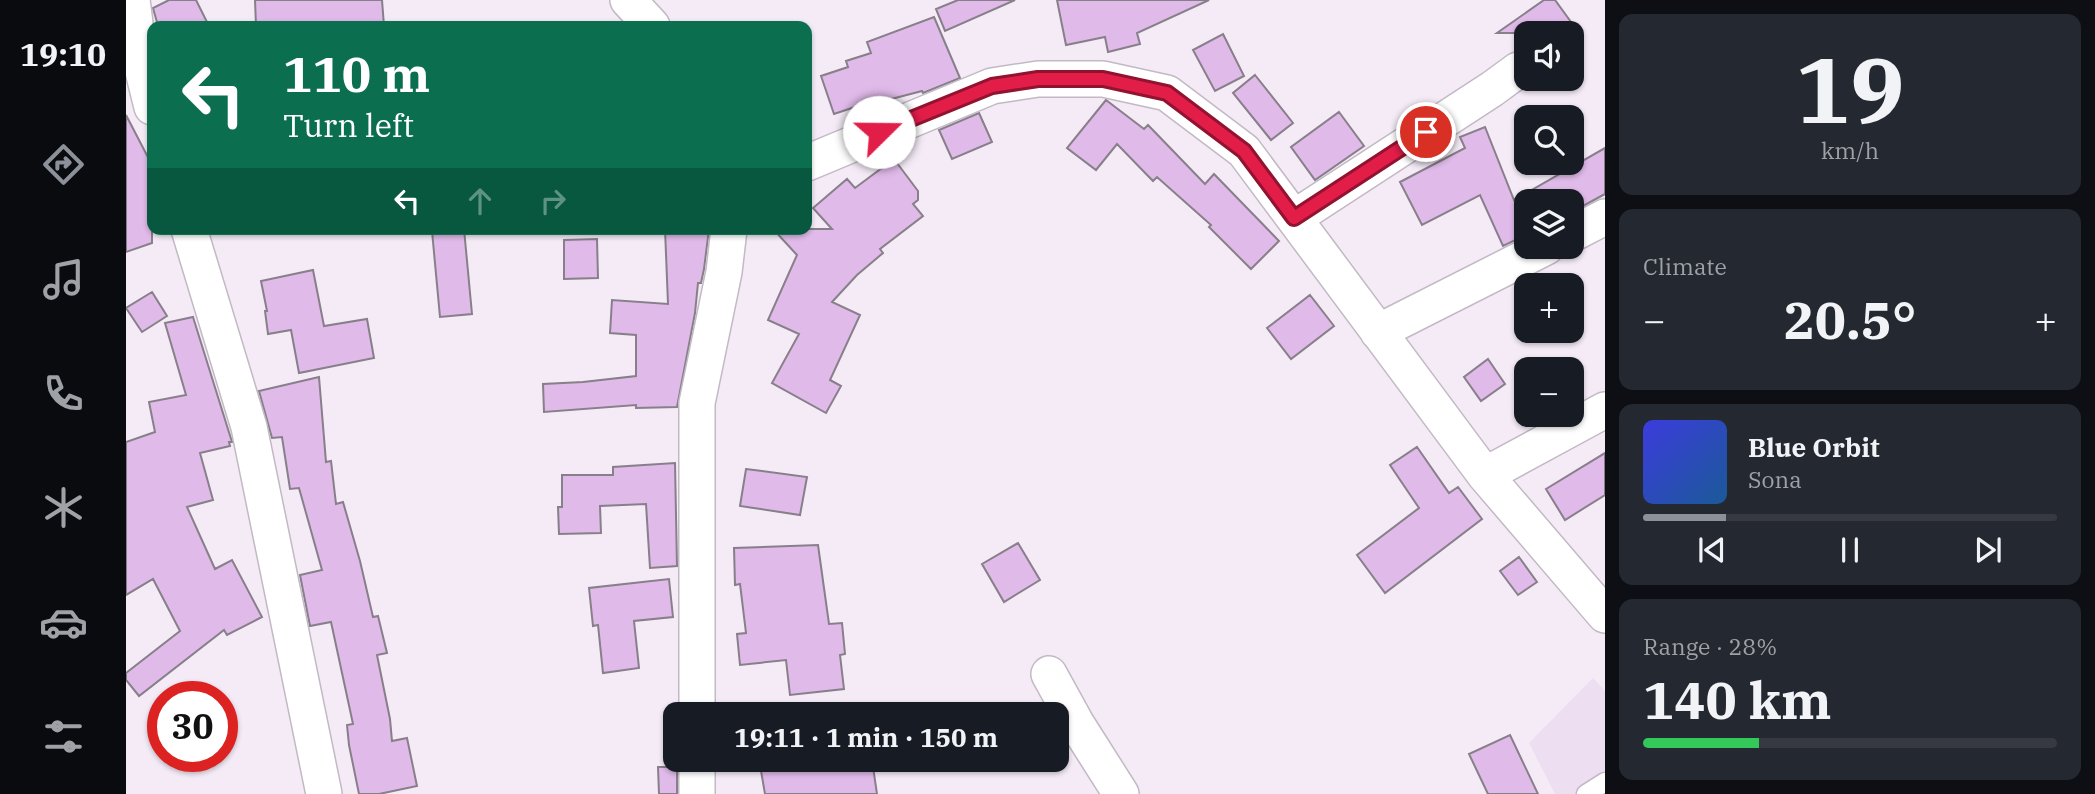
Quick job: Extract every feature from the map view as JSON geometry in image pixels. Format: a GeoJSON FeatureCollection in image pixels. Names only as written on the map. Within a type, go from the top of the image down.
{"type":"FeatureCollection","features":[{"type":"Feature","properties":{"kind":"street"},"geometry":{"type":"LineString","coordinates":[[132,0],[139,55],[147,87]]}},
{"type":"Feature","properties":{"kind":"street"},"geometry":{"type":"LineString","coordinates":[[628,0],[647,21]]}},
{"type":"Feature","properties":{"kind":"street"},"geometry":{"type":"LineString","coordinates":[[1294,218],[1514,73]]}},
{"type":"Feature","properties":{"kind":"street"},"geometry":{"type":"LineString","coordinates":[[812,161],[992,86],[1038,79],[1103,79],[1167,93],[1244,151],[1485,475],[1598,594]]}},
{"type":"Feature","properties":{"kind":"street"},"geometry":{"type":"LineString","coordinates":[[1584,228],[1605,217]]}},
{"type":"Feature","properties":{"kind":"street"},"geometry":{"type":"LineString","coordinates":[[191,235],[248,427],[324,794]]}},
{"type":"Feature","properties":{"kind":"street"},"geometry":{"type":"LineString","coordinates":[[697,702],[697,403],[724,272],[728,235]]}},
{"type":"Feature","properties":{"kind":"street"},"geometry":{"type":"LineString","coordinates":[[1378,332],[1522,259]]}},
{"type":"Feature","properties":{"kind":"street"},"geometry":{"type":"LineString","coordinates":[[1485,475],[1605,410]]}},
{"type":"Feature","properties":{"kind":"street"},"geometry":{"type":"LineString","coordinates":[[1049,674],[1121,794]]}},
{"type":"Feature","properties":{"kind":"street"},"geometry":{"type":"LineString","coordinates":[[697,772],[697,794]]}},
{"type":"Feature","properties":{"kind":"lane"},"geometry":{"type":"LineString","coordinates":[[1586,794],[1605,782]]}},
{"type":"Feature","properties":{"kind":"shaded area"},"geometry":{"type":"Polygon","coordinates":[[[1593,678],[1605,691],[1605,794],[1555,794],[1529,743],[1593,678]]]}},
{"type":"Feature","properties":{"kind":"building"},"geometry":{"type":"Polygon","coordinates":[[[169,0],[196,0],[206,21],[157,21],[153,8],[169,0]]]}},
{"type":"Feature","properties":{"kind":"building"},"geometry":{"type":"Polygon","coordinates":[[[255,0],[382,0],[384,21],[256,21],[255,0]]]}},
{"type":"Feature","properties":{"kind":"building"},"geometry":{"type":"Polygon","coordinates":[[[958,0],[1015,0],[945,31],[936,9],[958,0]]]}},
{"type":"Feature","properties":{"kind":"building"},"geometry":{"type":"Polygon","coordinates":[[[1057,0],[1209,0],[1137,33],[1140,44],[1108,52],[1105,37],[1066,45],[1057,0]]]}},
{"type":"Feature","properties":{"kind":"building"},"geometry":{"type":"Polygon","coordinates":[[[1544,0],[1555,0],[1570,21],[1514,21],[1544,0]]]}},
{"type":"Feature","properties":{"kind":"building"},"geometry":{"type":"Polygon","coordinates":[[[934,17],[960,78],[923,93],[922,91],[861,105],[834,114],[821,76],[848,67],[846,61],[871,53],[867,42],[934,17]]]}},
{"type":"Feature","properties":{"kind":"building"},"geometry":{"type":"Polygon","coordinates":[[[1514,21],[1514,33],[1497,33],[1514,21]]]}},
{"type":"Feature","properties":{"kind":"building"},"geometry":{"type":"Polygon","coordinates":[[[1223,34],[1244,76],[1215,91],[1193,50],[1223,34]]]}},
{"type":"Feature","properties":{"kind":"building"},"geometry":{"type":"Polygon","coordinates":[[[1255,75],[1293,123],[1271,140],[1233,93],[1255,75]]]}},
{"type":"Feature","properties":{"kind":"building"},"geometry":{"type":"Polygon","coordinates":[[[1106,100],[1144,129],[1148,125],[1205,184],[1214,174],[1279,241],[1251,269],[1209,227],[1211,225],[1157,177],[1153,181],[1117,144],[1096,170],[1067,148],[1106,100]]]}},
{"type":"Feature","properties":{"kind":"building"},"geometry":{"type":"Polygon","coordinates":[[[1339,112],[1364,146],[1315,180],[1291,147],[1339,112]]]}},
{"type":"Feature","properties":{"kind":"building"},"geometry":{"type":"Polygon","coordinates":[[[979,113],[992,142],[952,159],[939,130],[979,113]]]}},
{"type":"Feature","properties":{"kind":"building"},"geometry":{"type":"Polygon","coordinates":[[[126,115],[147,155],[147,235],[152,235],[152,243],[126,252],[126,115]]]}},
{"type":"Feature","properties":{"kind":"building"},"geometry":{"type":"Polygon","coordinates":[[[1485,127],[1514,200],[1514,241],[1503,246],[1480,195],[1422,225],[1400,182],[1465,148],[1460,137],[1485,127]]]}},
{"type":"Feature","properties":{"kind":"building"},"geometry":{"type":"Polygon","coordinates":[[[1605,148],[1605,194],[1584,205],[1584,189],[1533,189],[1558,175],[1584,175],[1584,160],[1605,148]]]}},
{"type":"Feature","properties":{"kind":"building"},"geometry":{"type":"Polygon","coordinates":[[[894,159],[918,191],[918,200],[913,204],[923,216],[880,249],[883,253],[857,275],[832,302],[860,315],[830,380],[841,386],[826,413],[772,383],[799,334],[768,320],[797,255],[779,235],[812,235],[812,229],[832,229],[813,208],[847,179],[855,188],[894,159]]]}},
{"type":"Feature","properties":{"kind":"building"},"geometry":{"type":"Polygon","coordinates":[[[432,235],[465,235],[472,314],[440,317],[432,235]]]}},
{"type":"Feature","properties":{"kind":"building"},"geometry":{"type":"Polygon","coordinates":[[[665,235],[708,235],[677,407],[636,408],[636,405],[544,412],[543,384],[636,376],[636,335],[610,333],[612,300],[668,304],[665,235]]]}},
{"type":"Feature","properties":{"kind":"building"},"geometry":{"type":"Polygon","coordinates":[[[597,239],[598,278],[564,279],[564,240],[597,239]]]}},
{"type":"Feature","properties":{"kind":"building"},"geometry":{"type":"Polygon","coordinates":[[[313,270],[324,326],[367,319],[374,358],[299,373],[291,330],[268,334],[261,281],[313,270]]]}},
{"type":"Feature","properties":{"kind":"building"},"geometry":{"type":"Polygon","coordinates":[[[152,292],[167,316],[142,332],[126,308],[152,292]]]}},
{"type":"Feature","properties":{"kind":"building"},"geometry":{"type":"Polygon","coordinates":[[[1310,295],[1334,326],[1291,359],[1267,328],[1310,295]]]}},
{"type":"Feature","properties":{"kind":"building"},"geometry":{"type":"Polygon","coordinates":[[[193,317],[232,442],[229,442],[230,446],[200,453],[213,500],[187,507],[215,569],[232,560],[262,617],[227,635],[224,630],[158,681],[147,681],[147,690],[139,696],[126,680],[126,673],[180,631],[153,579],[126,595],[126,442],[155,432],[149,402],[186,395],[165,323],[193,317]]]}},
{"type":"Feature","properties":{"kind":"building"},"geometry":{"type":"Polygon","coordinates":[[[1488,359],[1505,384],[1481,401],[1464,377],[1488,359]]]}},
{"type":"Feature","properties":{"kind":"building"},"geometry":{"type":"Polygon","coordinates":[[[319,377],[326,462],[331,461],[336,504],[343,502],[373,617],[378,616],[387,653],[377,655],[392,741],[407,738],[417,786],[379,794],[359,794],[347,725],[353,724],[331,622],[310,626],[300,575],[322,570],[299,488],[290,489],[282,437],[272,438],[259,391],[319,377]]]}},
{"type":"Feature","properties":{"kind":"building"},"geometry":{"type":"Polygon","coordinates":[[[1417,447],[1449,493],[1458,487],[1482,519],[1385,593],[1357,555],[1419,508],[1390,465],[1417,447]]]}},
{"type":"Feature","properties":{"kind":"building"},"geometry":{"type":"Polygon","coordinates":[[[1605,453],[1605,495],[1565,520],[1546,489],[1605,453]]]}},
{"type":"Feature","properties":{"kind":"building"},"geometry":{"type":"Polygon","coordinates":[[[675,463],[677,566],[650,568],[646,504],[600,506],[601,533],[559,534],[558,507],[562,507],[562,475],[613,475],[613,467],[675,463]]]}},
{"type":"Feature","properties":{"kind":"building"},"geometry":{"type":"Polygon","coordinates":[[[746,469],[807,477],[800,515],[740,506],[746,469]]]}},
{"type":"Feature","properties":{"kind":"building"},"geometry":{"type":"Polygon","coordinates":[[[1018,543],[1040,580],[1004,602],[982,564],[1018,543]]]}},
{"type":"Feature","properties":{"kind":"building"},"geometry":{"type":"Polygon","coordinates":[[[818,545],[829,624],[842,623],[845,654],[840,655],[844,689],[790,695],[786,660],[740,665],[737,634],[746,633],[740,584],[735,585],[734,548],[818,545]]]}},
{"type":"Feature","properties":{"kind":"building"},"geometry":{"type":"Polygon","coordinates":[[[1519,557],[1537,582],[1518,595],[1500,571],[1519,557]]]}},
{"type":"Feature","properties":{"kind":"building"},"geometry":{"type":"Polygon","coordinates":[[[669,579],[673,617],[634,621],[639,668],[603,673],[598,625],[593,626],[589,588],[669,579]]]}},
{"type":"Feature","properties":{"kind":"building"},"geometry":{"type":"Polygon","coordinates":[[[1510,735],[1538,794],[1488,794],[1469,754],[1510,735]]]}},
{"type":"Feature","properties":{"kind":"building"},"geometry":{"type":"Polygon","coordinates":[[[658,767],[663,767],[663,772],[677,772],[677,794],[659,794],[658,767]]]}},
{"type":"Feature","properties":{"kind":"building"},"geometry":{"type":"Polygon","coordinates":[[[761,772],[874,772],[877,794],[765,794],[761,772]]]}},
{"type":"Feature","properties":{"kind":"route"},"geometry":{"type":"LineString","coordinates":[[879,132],[992,86],[1038,79],[1103,79],[1167,93],[1244,151],[1294,218],[1426,132]]}}]}
